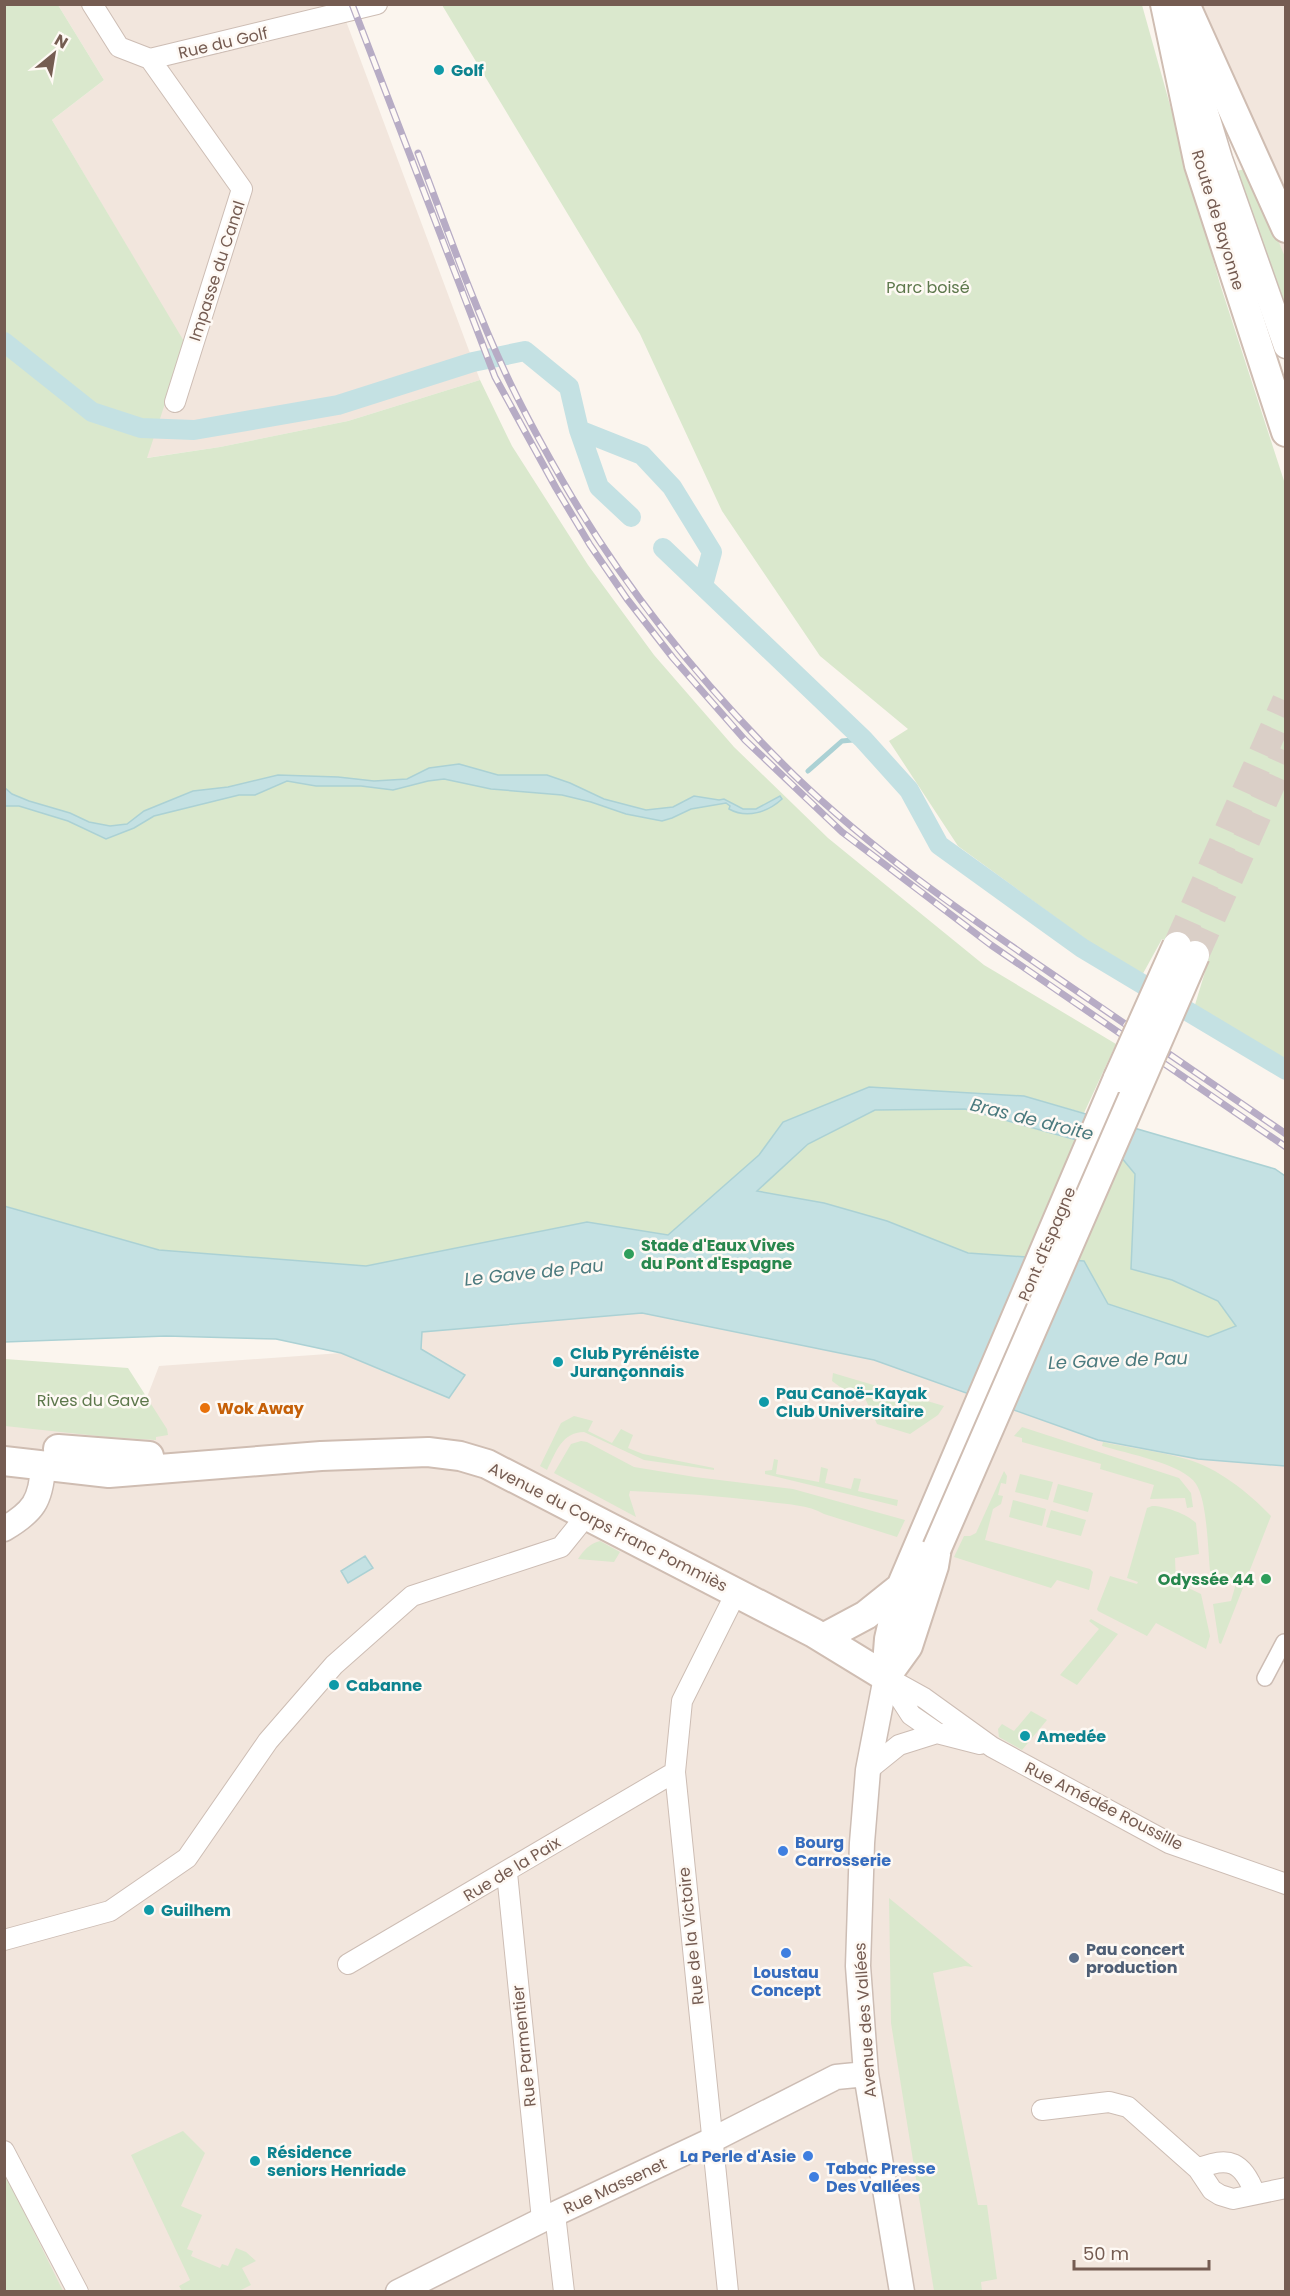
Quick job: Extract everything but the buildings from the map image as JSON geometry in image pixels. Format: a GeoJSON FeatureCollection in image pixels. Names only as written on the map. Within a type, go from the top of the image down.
{"type":"FeatureCollection","features":[{"type":"Feature","properties":{"kind":"main road","name":"Route de Bayonne"},"geometry":{"type":"LineString","coordinates":[[1165,4],[1199,165],[1286,432]]}},
{"type":"Feature","properties":{"kind":"main road"},"geometry":{"type":"LineString","coordinates":[[1185,4],[1286,228]]}},
{"type":"Feature","properties":{"kind":"main road","name":"Pont d'Espagne"},"geometry":{"type":"LineString","coordinates":[[928,1545],[1186,951]]}},
{"type":"Feature","properties":{"kind":"main road","name":"Avenue du Corps Franc Pommiès"},"geometry":{"type":"LineString","coordinates":[[4,1444],[163,1458],[201,1465]]}},
{"type":"Feature","properties":{"kind":"main road","name":"Avenue du Corps Franc Pommiès"},"geometry":{"type":"LineString","coordinates":[[4,1461],[109,1473],[321,1456],[428,1452],[460,1456],[487,1464],[823,1638],[886,1677]]}},
{"type":"Feature","properties":{"kind":"main road","name":"Avenue des Vallées"},"geometry":{"type":"LineString","coordinates":[[886,1677],[889,1640],[901,1587],[928,1545]]}},
{"type":"Feature","properties":{"kind":"main road","name":"Avenue des Vallées"},"geometry":{"type":"LineString","coordinates":[[886,1677],[908,1646],[934,1566],[928,1545]]}},
{"type":"Feature","properties":{"kind":"main road"},"geometry":{"type":"LineString","coordinates":[[823,1638],[866,1615],[901,1587]]}},
{"type":"Feature","properties":{"kind":"street"},"geometry":{"type":"LineString","coordinates":[[92,4],[119,47],[150,59]]}},
{"type":"Feature","properties":{"kind":"street","name":"Rue du Golf"},"geometry":{"type":"LineString","coordinates":[[150,59],[220,44],[377,4]]}},
{"type":"Feature","properties":{"kind":"street","name":"Route de Bayonne"},"geometry":{"type":"LineString","coordinates":[[1173,4],[1220,159],[1286,346]]}},
{"type":"Feature","properties":{"kind":"street","name":"Impasse du Canal"},"geometry":{"type":"LineString","coordinates":[[150,59],[243,189],[175,402]]}},
{"type":"Feature","properties":{"kind":"street"},"geometry":{"type":"LineString","coordinates":[[4,1529],[29,1513],[37,1498],[44,1467],[75,1450]]}},
{"type":"Feature","properties":{"kind":"street"},"geometry":{"type":"LineString","coordinates":[[4,1940],[110,1911],[187,1858],[268,1742],[334,1665],[412,1596],[561,1546],[586,1516]]}},
{"type":"Feature","properties":{"kind":"street","name":"Rue de la Victoire"},"geometry":{"type":"LineString","coordinates":[[728,2292],[675,1772],[682,1701],[736,1593]]}},
{"type":"Feature","properties":{"kind":"street"},"geometry":{"type":"LineString","coordinates":[[1264,1678],[1284,1642],[1286,1643]]}},
{"type":"Feature","properties":{"kind":"street","name":"Rue Amédée Roussille"},"geometry":{"type":"LineString","coordinates":[[886,1677],[911,1715],[937,1733],[992,1747]]}},
{"type":"Feature","properties":{"kind":"street","name":"Rue Amédée Roussille"},"geometry":{"type":"LineString","coordinates":[[886,1677],[924,1698],[992,1747],[1170,1843],[1286,1884]]}},
{"type":"Feature","properties":{"kind":"street","name":"Avenue des Vallées"},"geometry":{"type":"LineString","coordinates":[[886,1677],[868,1770],[862,1843],[858,1966],[866,2074],[902,2292]]}},
{"type":"Feature","properties":{"kind":"street"},"geometry":{"type":"LineString","coordinates":[[868,1770],[899,1745],[937,1733]]}},
{"type":"Feature","properties":{"kind":"street","name":"Rue de la Paix"},"geometry":{"type":"LineString","coordinates":[[348,1964],[507,1873],[675,1772]]}},
{"type":"Feature","properties":{"kind":"street","name":"Rue Parmentier"},"geometry":{"type":"LineString","coordinates":[[507,1873],[548,2217],[564,2292]]}},
{"type":"Feature","properties":{"kind":"street","name":"Rue Massenet"},"geometry":{"type":"LineString","coordinates":[[398,2292],[548,2217],[712,2140],[836,2077],[866,2074]]}},
{"type":"Feature","properties":{"kind":"street"},"geometry":{"type":"LineString","coordinates":[[1042,2110],[1109,2102],[1128,2107],[1198,2169],[1212,2190],[1220,2195],[1233,2199],[1286,2188]]}},
{"type":"Feature","properties":{"kind":"street"},"geometry":{"type":"LineString","coordinates":[[4,2151],[78,2292]]}},
{"type":"Feature","properties":{"kind":"street"},"geometry":{"type":"LineString","coordinates":[[1198,2169],[1215,2162],[1227,2162],[1240,2168],[1249,2177],[1255,2194]]}},
{"type":"Feature","properties":{"kind":"shaded area"},"geometry":{"type":"Polygon","coordinates":[[[58,5],[340,5],[480,380],[348,421],[220,447],[146,458],[184,343],[52,120],[104,80],[58,5]]]}},
{"type":"Feature","properties":{"kind":"shaded area"},"geometry":{"type":"Polygon","coordinates":[[[1175,5],[1285,5],[1285,261],[1175,5]]]}},
{"type":"Feature","properties":{"kind":"shaded area"},"geometry":{"type":"Polygon","coordinates":[[[642,1313],[874,1360],[1098,1440],[1198,1459],[1285,1466],[1285,2291],[5,2291],[4,1418],[134,1431],[159,1366],[341,1353],[449,1398],[421,1349],[422,1332],[642,1313]]]}},
{"type":"Feature","properties":{"kind":"green space"},"geometry":{"type":"Polygon","coordinates":[[[4,5],[58,5],[104,80],[52,120],[185,343],[147,458],[220,447],[348,421],[480,380],[512,446],[588,565],[654,655],[734,747],[828,838],[984,965],[1116,1044],[1084,1113],[1024,1096],[869,1087],[783,1122],[759,1155],[668,1235],[587,1222],[366,1266],[159,1250],[5,1206],[4,5]]]}},
{"type":"Feature","properties":{"kind":"green space","name":"Parc boisé"},"geometry":{"type":"Polygon","coordinates":[[[442,5],[1142,5],[1220,284],[1285,484],[1285,1059],[1194,1008],[1208,962],[1162,939],[1140,979],[958,846],[889,741],[908,729],[820,656],[722,511],[640,334],[442,5]]]}},
{"type":"Feature","properties":{"kind":"green space"},"geometry":{"type":"Polygon","coordinates":[[[1248,168],[1285,257],[1285,310],[1237,171],[1248,168]]]}},
{"type":"Feature","properties":{"kind":"green space"},"geometry":{"type":"Polygon","coordinates":[[[965,1109],[1117,1152],[1135,1174],[1131,1269],[1172,1280],[1218,1301],[1236,1326],[1208,1337],[1108,1304],[1084,1261],[968,1253],[887,1221],[824,1203],[756,1191],[808,1144],[875,1110],[965,1109]]]}},
{"type":"Feature","properties":{"kind":"green space","name":"Rives du Gave"},"geometry":{"type":"Polygon","coordinates":[[[5,1359],[128,1368],[167,1429],[168,1435],[156,1437],[156,1440],[5,1426],[5,1359]]]}},
{"type":"Feature","properties":{"kind":"green space"},"geometry":{"type":"Polygon","coordinates":[[[833,1373],[944,1406],[938,1415],[910,1434],[877,1424],[863,1394],[847,1392],[832,1381],[833,1373]]]}},
{"type":"Feature","properties":{"kind":"green space"},"geometry":{"type":"Polygon","coordinates":[[[574,1416],[593,1421],[588,1431],[612,1443],[621,1429],[633,1435],[628,1448],[643,1454],[714,1468],[714,1470],[644,1460],[584,1432],[570,1435],[565,1439],[547,1470],[540,1466],[561,1423],[574,1416]]]}},
{"type":"Feature","properties":{"kind":"green space"},"geometry":{"type":"Polygon","coordinates":[[[1022,1427],[1179,1478],[1191,1493],[1193,1507],[1187,1508],[1185,1498],[1150,1499],[1154,1485],[1100,1469],[1101,1464],[1022,1442],[1022,1438],[1014,1436],[1022,1427]]]}},
{"type":"Feature","properties":{"kind":"green space"},"geometry":{"type":"Polygon","coordinates":[[[581,1441],[634,1467],[793,1489],[905,1520],[897,1537],[797,1505],[717,1496],[630,1491],[629,1495],[636,1517],[554,1473],[571,1444],[581,1441]]]}},
{"type":"Feature","properties":{"kind":"green space"},"geometry":{"type":"Polygon","coordinates":[[[1103,1442],[1186,1459],[1210,1468],[1253,1498],[1271,1516],[1221,1644],[1213,1604],[1231,1601],[1237,1580],[1210,1571],[1205,1513],[1196,1484],[1189,1477],[1167,1465],[1102,1446],[1103,1442]]]}},
{"type":"Feature","properties":{"kind":"green space"},"geometry":{"type":"Polygon","coordinates":[[[774,1459],[778,1460],[776,1474],[819,1482],[821,1467],[828,1469],[825,1483],[851,1489],[854,1478],[861,1479],[858,1491],[898,1500],[897,1506],[765,1474],[765,1471],[772,1470],[774,1459]]]}},
{"type":"Feature","properties":{"kind":"green space"},"geometry":{"type":"Polygon","coordinates":[[[1004,1471],[1007,1476],[1006,1484],[1001,1483],[998,1495],[1003,1496],[1001,1504],[993,1509],[985,1540],[1090,1569],[1093,1572],[1089,1590],[1057,1580],[1051,1588],[954,1557],[964,1536],[976,1533],[1004,1471]]]}},
{"type":"Feature","properties":{"kind":"green space"},"geometry":{"type":"Polygon","coordinates":[[[1020,1474],[1053,1482],[1048,1500],[1015,1492],[1020,1474]]]}},
{"type":"Feature","properties":{"kind":"green space"},"geometry":{"type":"Polygon","coordinates":[[[1058,1484],[1093,1493],[1088,1512],[1053,1502],[1058,1484]]]}},
{"type":"Feature","properties":{"kind":"green space"},"geometry":{"type":"Polygon","coordinates":[[[1013,1500],[1046,1509],[1042,1526],[1009,1517],[1013,1500]]]}},
{"type":"Feature","properties":{"kind":"green space"},"geometry":{"type":"Polygon","coordinates":[[[1152,1506],[1176,1511],[1196,1523],[1199,1554],[1175,1558],[1176,1582],[1201,1594],[1210,1636],[1206,1649],[1156,1623],[1147,1636],[1097,1609],[1110,1576],[1137,1584],[1138,1582],[1127,1578],[1147,1508],[1152,1506]]]}},
{"type":"Feature","properties":{"kind":"green space"},"geometry":{"type":"Polygon","coordinates":[[[1051,1510],[1086,1520],[1081,1536],[1046,1527],[1051,1510]]]}},
{"type":"Feature","properties":{"kind":"green space"},"geometry":{"type":"Polygon","coordinates":[[[600,1541],[620,1552],[614,1562],[578,1559],[587,1548],[600,1541]]]}},
{"type":"Feature","properties":{"kind":"green space"},"geometry":{"type":"Polygon","coordinates":[[[1091,1619],[1118,1634],[1077,1685],[1060,1675],[1099,1629],[1089,1621],[1091,1619]]]}},
{"type":"Feature","properties":{"kind":"green space"},"geometry":{"type":"Polygon","coordinates":[[[1031,1711],[1047,1720],[1022,1750],[999,1737],[998,1729],[1002,1724],[1014,1731],[1031,1711]]]}},
{"type":"Feature","properties":{"kind":"green space"},"geometry":{"type":"Polygon","coordinates":[[[889,1898],[973,1967],[965,1966],[933,1973],[978,2205],[987,2205],[997,2279],[981,2282],[982,2291],[934,2291],[891,2023],[889,1898]]]}},
{"type":"Feature","properties":{"kind":"green space"},"geometry":{"type":"Polygon","coordinates":[[[183,2131],[205,2153],[181,2206],[202,2215],[187,2249],[193,2251],[191,2256],[220,2268],[222,2264],[228,2266],[236,2248],[246,2252],[256,2261],[242,2268],[251,2285],[239,2291],[182,2291],[179,2286],[190,2280],[131,2155],[183,2131]]]}},
{"type":"Feature","properties":{"kind":"green space"},"geometry":{"type":"Polygon","coordinates":[[[5,2173],[63,2291],[5,2291],[5,2173]]]}},
{"type":"Feature","properties":{"kind":"water"},"geometry":{"type":"Polygon","coordinates":[[[459,764],[498,775],[547,775],[604,799],[646,810],[673,807],[694,796],[724,799],[743,809],[756,809],[780,796],[782,799],[757,813],[736,812],[729,809],[730,806],[726,803],[691,809],[662,821],[626,814],[562,795],[491,789],[444,779],[393,790],[361,786],[316,786],[287,781],[255,795],[239,795],[154,816],[134,828],[106,839],[68,821],[19,806],[5,806],[5,788],[12,794],[29,801],[70,813],[89,822],[110,826],[127,824],[144,811],[193,791],[228,787],[278,775],[374,781],[407,779],[429,768],[459,764]]]}},
{"type":"Feature","properties":{"kind":"water"},"geometry":{"type":"Polygon","coordinates":[[[869,1087],[1024,1096],[1275,1169],[1285,1176],[1285,1466],[1198,1459],[1098,1440],[874,1360],[642,1313],[422,1332],[421,1349],[465,1375],[449,1398],[341,1353],[276,1339],[166,1336],[5,1342],[4,1206],[159,1250],[366,1266],[587,1222],[668,1235],[759,1155],[783,1122],[869,1087]],[[965,1109],[875,1110],[808,1144],[757,1191],[824,1203],[887,1221],[968,1253],[1084,1261],[1108,1304],[1208,1337],[1236,1326],[1218,1301],[1172,1280],[1131,1269],[1135,1174],[1116,1151],[965,1109]]]}},
{"type":"Feature","properties":{"kind":"water"},"geometry":{"type":"Polygon","coordinates":[[[365,1556],[373,1568],[348,1583],[341,1571],[365,1556]]]}},
{"type":"Feature","properties":{"kind":"waterway"},"geometry":{"type":"LineString","coordinates":[[4,342],[92,412],[141,428],[194,430],[338,405],[473,362],[525,351],[569,387],[579,430],[599,487],[631,517]]}},
{"type":"Feature","properties":{"kind":"waterway"},"geometry":{"type":"LineString","coordinates":[[579,430],[642,455],[672,487],[712,552],[703,585]]}},
{"type":"Feature","properties":{"kind":"waterway"},"geometry":{"type":"LineString","coordinates":[[663,548],[863,739],[909,790],[939,845],[1082,948],[1286,1070]]}},
{"type":"Feature","properties":{"kind":"waterway"},"geometry":{"type":"LineString","coordinates":[[808,771],[842,741],[863,739]]}},
{"type":"Feature","properties":{"kind":"tunnel"},"geometry":{"type":"LineString","coordinates":[[1177,946],[1286,701]]}},
{"type":"Feature","properties":{"kind":"tunnel"},"geometry":{"type":"LineString","coordinates":[[1195,955],[1286,751]]}},
{"type":"Feature","properties":{"kind":"railway"},"geometry":{"type":"LineString","coordinates":[[352,4],[495,377],[590,545],[627,599],[673,658],[745,740],[842,832],[991,945],[1286,1147]]}},
{"type":"Feature","properties":{"kind":"railway"},"geometry":{"type":"LineString","coordinates":[[418,153],[481,318],[518,400],[547,454],[612,560],[698,673],[795,776],[887,856],[1019,951],[1286,1134]]}},
{"type":"Feature","properties":{"kind":"place","name":"Golf"},"geometry":{"type":"Point","coordinates":[439,70]}},
{"type":"Feature","properties":{"kind":"place","name":"Stade d'Eaux Vives du Pont d'Espagne"},"geometry":{"type":"Point","coordinates":[629,1254]}},
{"type":"Feature","properties":{"kind":"place","name":"Club Pyrénéiste Jurançonnais"},"geometry":{"type":"Point","coordinates":[558,1362]}},
{"type":"Feature","properties":{"kind":"place","name":"Pau Canoë-Kayak Club Universitaire"},"geometry":{"type":"Point","coordinates":[764,1402]}},
{"type":"Feature","properties":{"kind":"place","name":"Wok Away"},"geometry":{"type":"Point","coordinates":[205,1408]}},
{"type":"Feature","properties":{"kind":"place","name":"Odyssée 44"},"geometry":{"type":"Point","coordinates":[1266,1579]}},
{"type":"Feature","properties":{"kind":"place","name":"Cabanne"},"geometry":{"type":"Point","coordinates":[334,1685]}},
{"type":"Feature","properties":{"kind":"place","name":"Amedée"},"geometry":{"type":"Point","coordinates":[1025,1736]}},
{"type":"Feature","properties":{"kind":"place","name":"Bourg Carrosserie"},"geometry":{"type":"Point","coordinates":[783,1851]}},
{"type":"Feature","properties":{"kind":"place","name":"Guilhem"},"geometry":{"type":"Point","coordinates":[149,1910]}},
{"type":"Feature","properties":{"kind":"place","name":"Loustau Concept"},"geometry":{"type":"Point","coordinates":[786,1953]}},
{"type":"Feature","properties":{"kind":"place","name":"Pau concert production"},"geometry":{"type":"Point","coordinates":[1074,1958]}},
{"type":"Feature","properties":{"kind":"place","name":"La Perle d'Asie"},"geometry":{"type":"Point","coordinates":[808,2156]}},
{"type":"Feature","properties":{"kind":"place","name":"Résidence seniors Henriade"},"geometry":{"type":"Point","coordinates":[255,2161]}},
{"type":"Feature","properties":{"kind":"place","name":"Tabac Presse Des Vallées"},"geometry":{"type":"Point","coordinates":[814,2177]}},
{"type":"Feature","properties":{"kind":"water label","name":"Bras de droite"},"geometry":{"type":"Point","coordinates":[1032,1119]}},
{"type":"Feature","properties":{"kind":"water label","name":"Le Gave de Pau"},"geometry":{"type":"Point","coordinates":[534,1272]}},
{"type":"Feature","properties":{"kind":"water label","name":"Le Gave de Pau"},"geometry":{"type":"Point","coordinates":[1118,1360]}}]}
